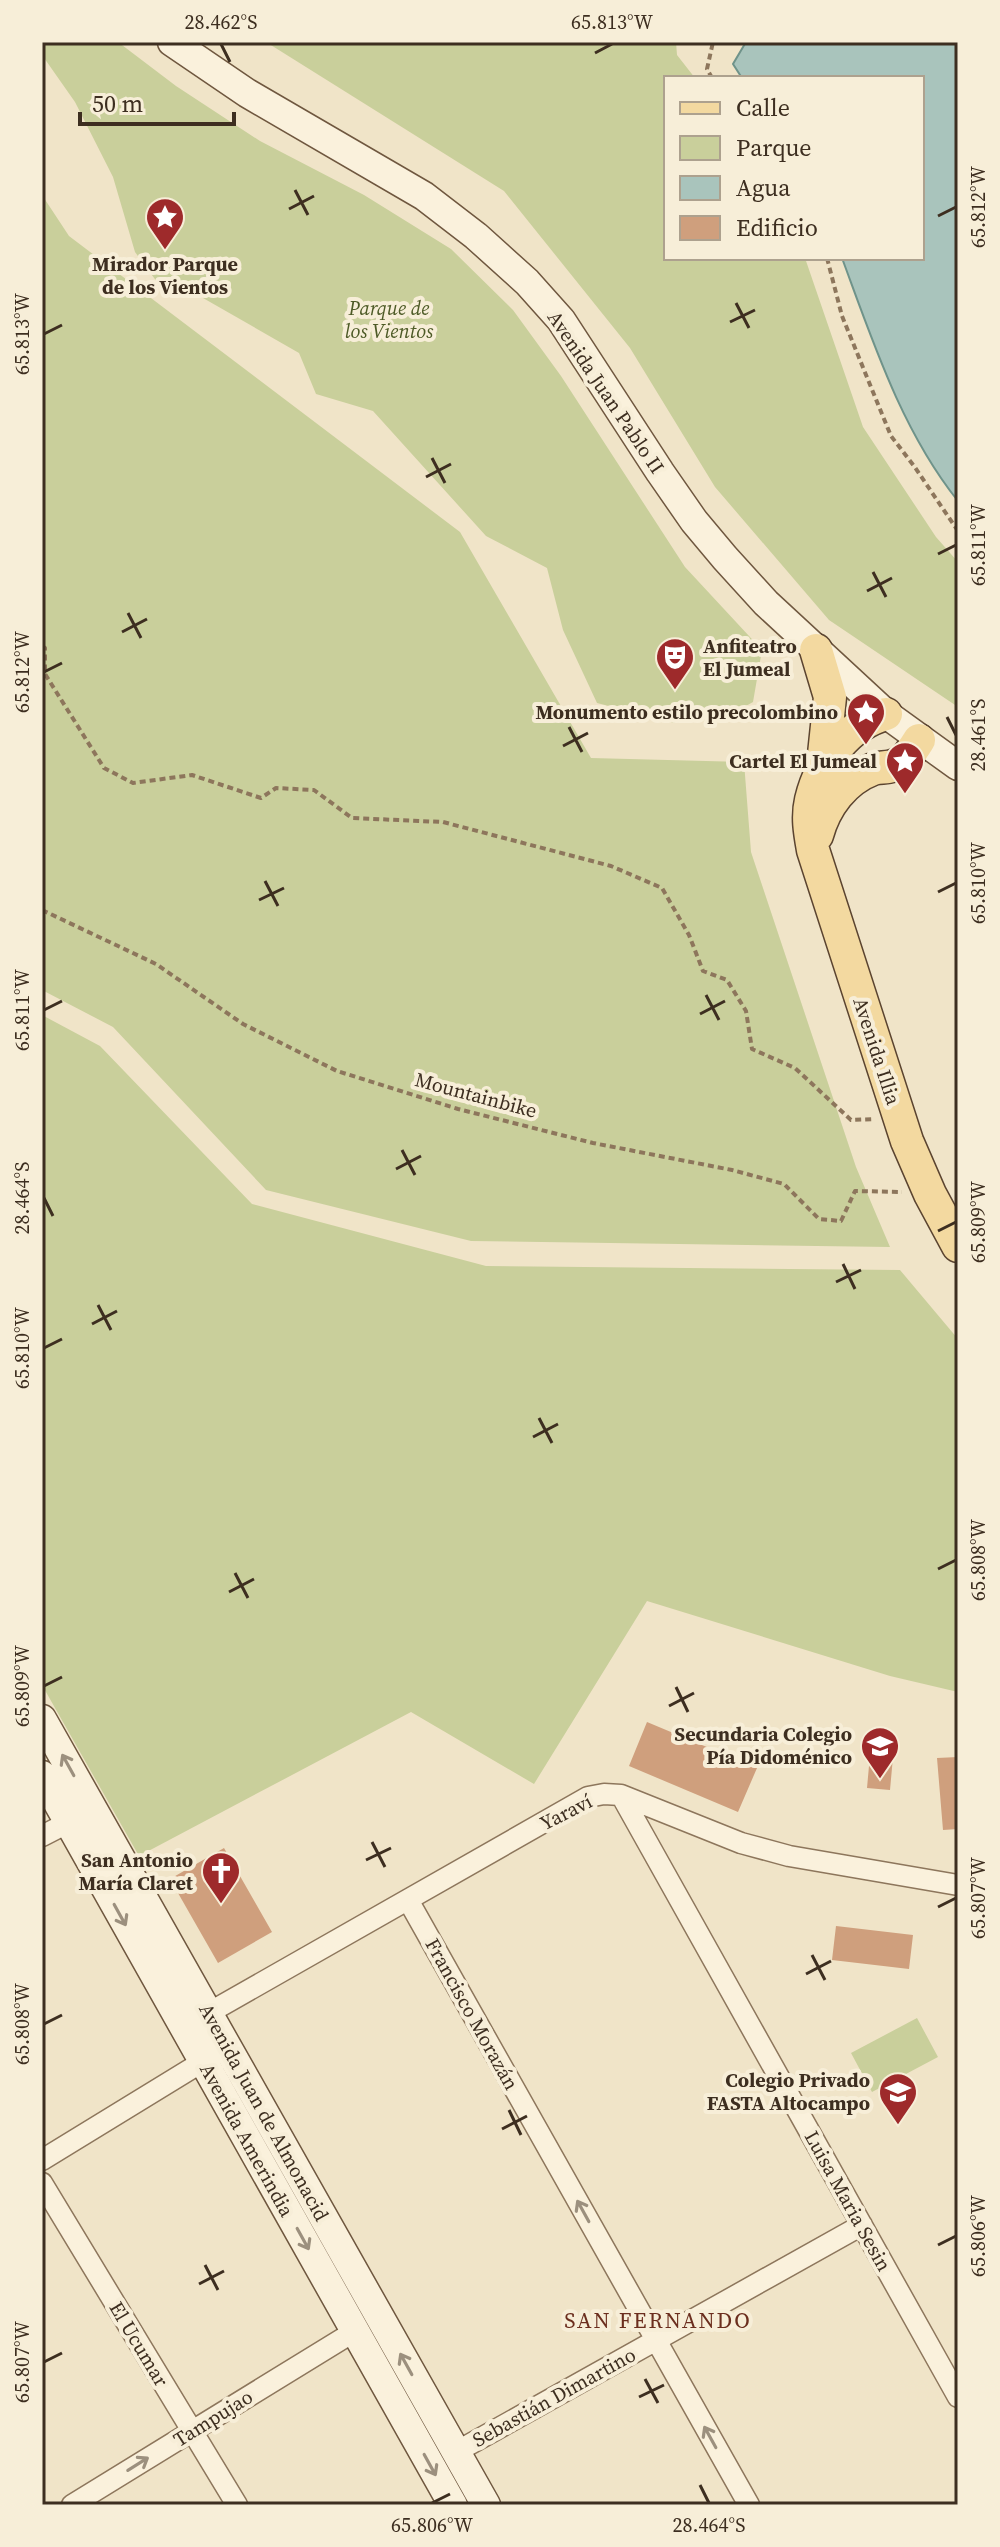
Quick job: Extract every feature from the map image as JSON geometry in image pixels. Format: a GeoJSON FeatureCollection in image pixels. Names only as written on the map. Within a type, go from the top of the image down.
{"type":"FeatureCollection","features":[{"type":"Feature","properties":{"kind":"main road","name":"Avenida Illia"},"geometry":{"type":"LineString","coordinates":[[816,650],[830,697],[822,770],[811,801],[809,824],[813,850],[900,1119],[930,1194],[958,1246]]}},
{"type":"Feature","properties":{"kind":"main road","name":"Avenida Illia"},"geometry":{"type":"LineString","coordinates":[[822,770],[847,736],[862,723],[886,714]]}},
{"type":"Feature","properties":{"kind":"main road"},"geometry":{"type":"LineString","coordinates":[[813,850],[821,821],[839,792],[856,777],[876,768],[894,766],[909,756],[919,740]]}},
{"type":"Feature","properties":{"kind":"street","name":"Avenida Juan Pablo II"},"geometry":{"type":"LineString","coordinates":[[172,42],[247,93],[424,196],[476,236],[527,282],[561,320],[694,521],[766,603],[886,714],[958,766]]}},
{"type":"Feature","properties":{"kind":"street","name":"Avenida Juan de Almonacid"},"geometry":{"type":"LineString","coordinates":[[42,1719],[81,1816],[208,2013],[486,2505]]}},
{"type":"Feature","properties":{"kind":"street","name":"Avenida Amerindia"},"geometry":{"type":"LineString","coordinates":[[42,1775],[81,1816],[183,2027],[453,2505]]}},
{"type":"Feature","properties":{"kind":"street","name":"Yaraví"},"geometry":{"type":"LineString","coordinates":[[183,2027],[588,1797],[604,1794],[621,1795],[753,1846],[789,1856],[958,1885]]}},
{"type":"Feature","properties":{"kind":"street","name":"Luisa Maria Sesin"},"geometry":{"type":"LineString","coordinates":[[621,1795],[958,2397]]}},
{"type":"Feature","properties":{"kind":"street"},"geometry":{"type":"LineString","coordinates":[[42,1836],[81,1816]]}},
{"type":"Feature","properties":{"kind":"street","name":"Francisco Morazán"},"geometry":{"type":"LineString","coordinates":[[408,1900],[749,2505]]}},
{"type":"Feature","properties":{"kind":"street"},"geometry":{"type":"LineString","coordinates":[[42,2160],[202,2062]]}},
{"type":"Feature","properties":{"kind":"street","name":"El Ucumar"},"geometry":{"type":"LineString","coordinates":[[42,2183],[237,2505]]}},
{"type":"Feature","properties":{"kind":"street","name":"Sebastián Dimartino"},"geometry":{"type":"LineString","coordinates":[[456,2452],[862,2225]]}},
{"type":"Feature","properties":{"kind":"street","name":"Tampujao"},"geometry":{"type":"LineString","coordinates":[[72,2505],[355,2331]]}},
{"type":"Feature","properties":{"kind":"path"},"geometry":{"type":"LineString","coordinates":[[711,76],[707,69],[713,42]]}},
{"type":"Feature","properties":{"kind":"path"},"geometry":{"type":"LineString","coordinates":[[828,260],[842,316],[891,436],[958,531]]}},
{"type":"Feature","properties":{"kind":"path"},"geometry":{"type":"LineString","coordinates":[[42,646],[45,648],[45,674],[104,768],[133,783],[192,775],[261,798],[276,788],[314,790],[352,818],[443,822],[611,866],[662,888],[689,935],[703,971],[727,980],[746,1011],[752,1049],[795,1068],[851,1120],[900,1119]]}},
{"type":"Feature","properties":{"kind":"path","name":"Mountainbike"},"geometry":{"type":"LineString","coordinates":[[42,910],[156,964],[243,1024],[337,1071],[458,1109],[593,1143],[732,1170],[784,1184],[819,1219],[841,1221],[855,1191],[907,1192]]}},
{"type":"Feature","properties":{"kind":"green space","name":"Parque de los Vientos"},"geometry":{"type":"Polygon","coordinates":[[[42,42],[118,42],[176,86],[260,141],[364,195],[451,249],[513,310],[561,376],[685,567],[762,650],[753,702],[737,711],[675,723],[597,703],[563,630],[547,568],[486,536],[373,411],[316,394],[299,353],[203,298],[160,286],[135,252],[113,177],[75,102],[42,55],[42,42]]]}},
{"type":"Feature","properties":{"kind":"green space"},"geometry":{"type":"Polygon","coordinates":[[[266,42],[676,42],[677,55],[693,76],[664,76],[664,260],[806,260],[863,427],[936,537],[958,562],[958,707],[829,620],[715,487],[630,348],[504,191],[266,42]]]}},
{"type":"Feature","properties":{"kind":"green space"},"geometry":{"type":"Polygon","coordinates":[[[42,195],[69,236],[460,532],[591,758],[744,762],[751,852],[856,1167],[890,1247],[471,1241],[266,1190],[113,1027],[42,990],[42,195]]]}},
{"type":"Feature","properties":{"kind":"green space"},"geometry":{"type":"Polygon","coordinates":[[[42,1015],[100,1046],[252,1204],[486,1266],[900,1270],[958,1339],[958,1692],[890,1676],[647,1601],[534,1784],[411,1712],[139,1856],[42,1685],[42,1015]]]}},
{"type":"Feature","properties":{"kind":"green space"},"geometry":{"type":"Polygon","coordinates":[[[917,2018],[938,2057],[872,2092],[851,2053],[917,2018]]]}},
{"type":"Feature","properties":{"kind":"water"},"geometry":{"type":"Polygon","coordinates":[[[746,42],[958,42],[958,501],[938,474],[905,416],[843,260],[924,260],[924,76],[741,76],[733,64],[746,42]]]}},
{"type":"Feature","properties":{"kind":"building"},"geometry":{"type":"Polygon","coordinates":[[[647,1722],[757,1768],[738,1812],[629,1766],[647,1722]]]}},
{"type":"Feature","properties":{"kind":"building"},"geometry":{"type":"Polygon","coordinates":[[[871,1744],[894,1746],[890,1790],[867,1788],[871,1744]]]}},
{"type":"Feature","properties":{"kind":"building"},"geometry":{"type":"Polygon","coordinates":[[[958,1757],[958,1829],[943,1830],[937,1758],[958,1757]]]}},
{"type":"Feature","properties":{"kind":"building","name":"San Antonio María Claret"},"geometry":{"type":"Polygon","coordinates":[[[224,1848],[272,1932],[218,1963],[170,1879],[224,1848]]]}},
{"type":"Feature","properties":{"kind":"building"},"geometry":{"type":"Polygon","coordinates":[[[836,1926],[913,1935],[909,1969],[832,1960],[836,1926]]]}},
{"type":"Feature","properties":{"kind":"place","name":"Mirador Parque de los Vientos"},"geometry":{"type":"Point","coordinates":[165,251]}},
{"type":"Feature","properties":{"kind":"place","name":"Anfiteatro El Jumeal"},"geometry":{"type":"Point","coordinates":[675,691]}},
{"type":"Feature","properties":{"kind":"place","name":"Monumento estilo precolombino"},"geometry":{"type":"Point","coordinates":[866,746]}},
{"type":"Feature","properties":{"kind":"place","name":"Cartel El Jumeal"},"geometry":{"type":"Point","coordinates":[905,795]}},
{"type":"Feature","properties":{"kind":"place","name":"Secundaria Colegio Pía Didoménico"},"geometry":{"type":"Point","coordinates":[880,1780]}},
{"type":"Feature","properties":{"kind":"place","name":"San Antonio María Claret"},"geometry":{"type":"Point","coordinates":[221,1905]}},
{"type":"Feature","properties":{"kind":"place","name":"Colegio Privado FASTA Altocampo"},"geometry":{"type":"Point","coordinates":[898,2126]}},
{"type":"Feature","properties":{"kind":"district","name":"SAN FERNANDO"},"geometry":{"type":"Point","coordinates":[658,2320]}}]}
